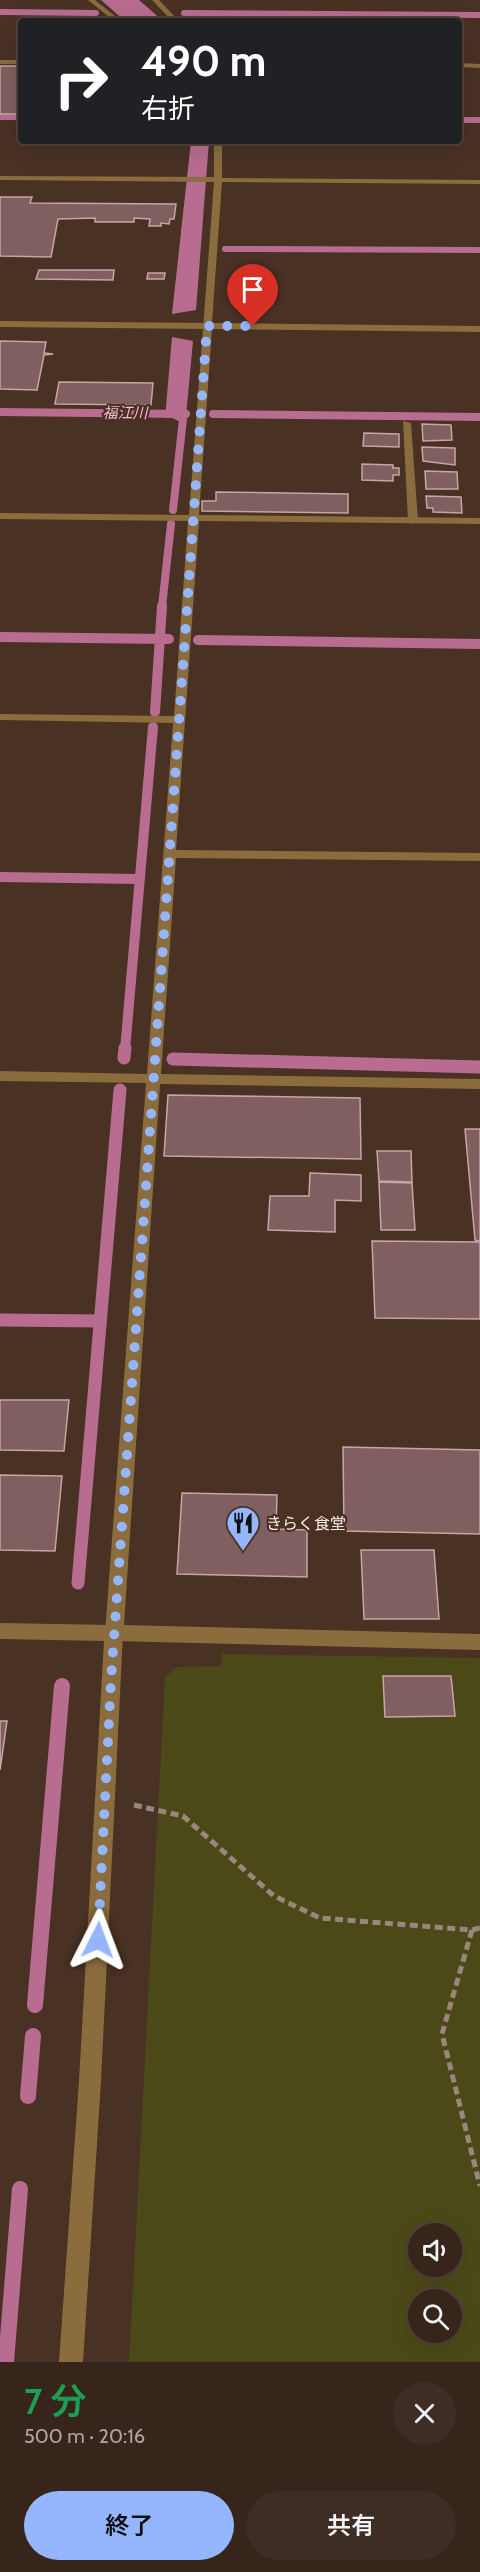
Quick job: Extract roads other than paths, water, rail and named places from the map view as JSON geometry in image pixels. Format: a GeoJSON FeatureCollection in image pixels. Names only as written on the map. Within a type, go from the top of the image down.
{"type":"FeatureCollection","features":[{"type":"Feature","properties":{"kind":"street"},"geometry":{"type":"LineString","coordinates":[[91,0],[114,18]]}},
{"type":"Feature","properties":{"kind":"street"},"geometry":{"type":"LineString","coordinates":[[155,0],[173,18]]}},
{"type":"Feature","properties":{"kind":"street"},"geometry":{"type":"LineString","coordinates":[[0,62],[18,62]]}},
{"type":"Feature","properties":{"kind":"street"},"geometry":{"type":"LineString","coordinates":[[462,65],[480,66]]}},
{"type":"Feature","properties":{"kind":"street"},"geometry":{"type":"LineString","coordinates":[[71,2362],[107,1799],[114,1633],[180,720],[218,144]]}},
{"type":"Feature","properties":{"kind":"street"},"geometry":{"type":"LineString","coordinates":[[0,178],[480,182]]}},
{"type":"Feature","properties":{"kind":"street"},"geometry":{"type":"LineString","coordinates":[[0,324],[480,328]]}},
{"type":"Feature","properties":{"kind":"street"},"geometry":{"type":"LineString","coordinates":[[406,423],[413,521]]}},
{"type":"Feature","properties":{"kind":"street"},"geometry":{"type":"LineString","coordinates":[[0,516],[480,521]]}},
{"type":"Feature","properties":{"kind":"street"},"geometry":{"type":"LineString","coordinates":[[0,717],[180,720]]}},
{"type":"Feature","properties":{"kind":"street"},"geometry":{"type":"LineString","coordinates":[[169,854],[480,857]]}},
{"type":"Feature","properties":{"kind":"street"},"geometry":{"type":"LineString","coordinates":[[0,1076],[480,1084]]}},
{"type":"Feature","properties":{"kind":"street"},"geometry":{"type":"LineString","coordinates":[[0,1631],[480,1642]]}},
{"type":"Feature","properties":{"kind":"waterway"},"geometry":{"type":"LineString","coordinates":[[0,12],[96,13]]}},
{"type":"Feature","properties":{"kind":"waterway"},"geometry":{"type":"LineString","coordinates":[[184,13],[480,15]]}},
{"type":"Feature","properties":{"kind":"waterway"},"geometry":{"type":"LineString","coordinates":[[0,117],[18,117]]}},
{"type":"Feature","properties":{"kind":"waterway"},"geometry":{"type":"LineString","coordinates":[[462,120],[480,120]]}},
{"type":"Feature","properties":{"kind":"waterway"},"geometry":{"type":"LineString","coordinates":[[225,249],[480,250]]}},
{"type":"Feature","properties":{"kind":"waterway","name":"福江川"},"geometry":{"type":"LineString","coordinates":[[0,412],[186,414]]}},
{"type":"Feature","properties":{"kind":"waterway"},"geometry":{"type":"LineString","coordinates":[[173,414],[183,419],[173,510]]}},
{"type":"Feature","properties":{"kind":"waterway"},"geometry":{"type":"LineString","coordinates":[[213,414],[480,417]]}},
{"type":"Feature","properties":{"kind":"waterway"},"geometry":{"type":"LineString","coordinates":[[162,607],[171,524]]}},
{"type":"Feature","properties":{"kind":"waterway"},"geometry":{"type":"LineString","coordinates":[[160,639],[162,606]]}},
{"type":"Feature","properties":{"kind":"waterway"},"geometry":{"type":"LineString","coordinates":[[0,637],[160,639]]}},
{"type":"Feature","properties":{"kind":"waterway"},"geometry":{"type":"LineString","coordinates":[[155,712],[160,639]]}},
{"type":"Feature","properties":{"kind":"waterway"},"geometry":{"type":"LineString","coordinates":[[160,639],[169,639]]}},
{"type":"Feature","properties":{"kind":"waterway"},"geometry":{"type":"LineString","coordinates":[[198,640],[480,644]]}},
{"type":"Feature","properties":{"kind":"waterway"},"geometry":{"type":"LineString","coordinates":[[140,879],[153,727]]}},
{"type":"Feature","properties":{"kind":"waterway"},"geometry":{"type":"LineString","coordinates":[[0,877],[140,879]]}},
{"type":"Feature","properties":{"kind":"waterway"},"geometry":{"type":"LineString","coordinates":[[125,1050],[140,879]]}},
{"type":"Feature","properties":{"kind":"waterway"},"geometry":{"type":"LineString","coordinates":[[124,1058],[125,1048]]}},
{"type":"Feature","properties":{"kind":"waterway"},"geometry":{"type":"LineString","coordinates":[[173,1059],[480,1067]]}},
{"type":"Feature","properties":{"kind":"waterway"},"geometry":{"type":"LineString","coordinates":[[78,1583],[120,1090]]}},
{"type":"Feature","properties":{"kind":"waterway"},"geometry":{"type":"LineString","coordinates":[[0,1320],[100,1321]]}},
{"type":"Feature","properties":{"kind":"waterway"},"geometry":{"type":"LineString","coordinates":[[35,2005],[62,1686]]}},
{"type":"Feature","properties":{"kind":"waterway"},"geometry":{"type":"LineString","coordinates":[[28,2096],[33,2036]]}},
{"type":"Feature","properties":{"kind":"waterway"},"geometry":{"type":"LineString","coordinates":[[6,2362],[20,2189]]}},
{"type":"Feature","properties":{"kind":"place","name":"きらく食堂"},"geometry":{"type":"Point","coordinates":[243,1552]}}]}
